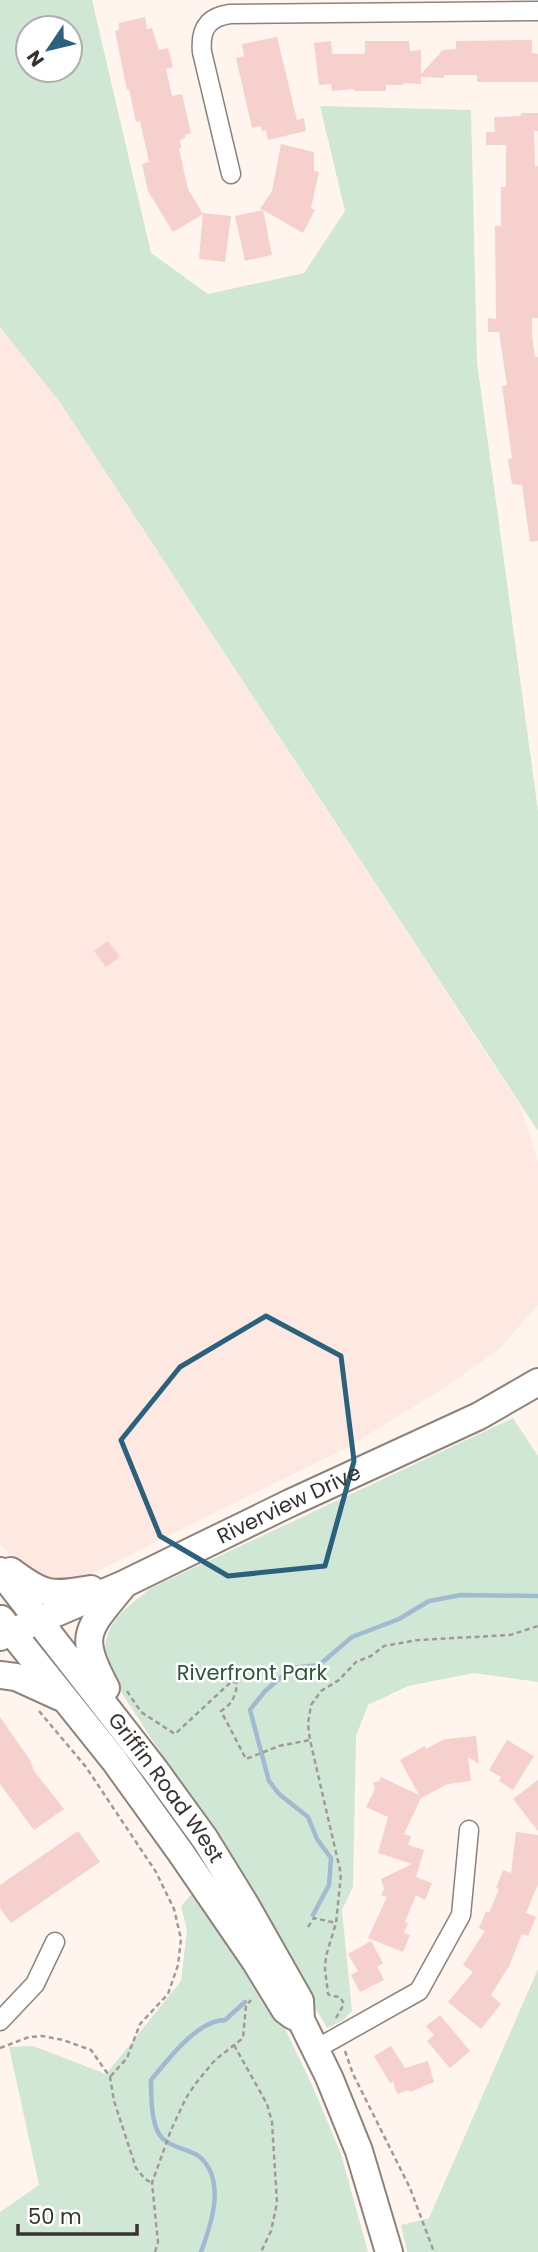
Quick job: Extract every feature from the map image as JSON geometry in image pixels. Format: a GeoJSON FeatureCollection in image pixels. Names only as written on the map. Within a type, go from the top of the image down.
{"type":"FeatureCollection","features":[{"type":"Feature","properties":{"kind":"main road","name":"Riverview Drive"},"geometry":{"type":"LineString","coordinates":[[40,1621],[479,1416],[538,1382]]}},
{"type":"Feature","properties":{"kind":"main road"},"geometry":{"type":"LineString","coordinates":[[0,1562],[29,1585],[55,1594],[124,1584]]}},
{"type":"Feature","properties":{"kind":"main road","name":"Griffin Road West"},"geometry":{"type":"LineString","coordinates":[[0,1571],[130,1736],[205,1839],[246,1904],[300,2001],[301,2020],[359,2151],[389,2252]]}},
{"type":"Feature","properties":{"kind":"main road"},"geometry":{"type":"LineString","coordinates":[[124,1584],[95,1623],[88,1647],[94,1665],[130,1736]]}},
{"type":"Feature","properties":{"kind":"main road"},"geometry":{"type":"LineString","coordinates":[[6,1637],[40,1621]]}},
{"type":"Feature","properties":{"kind":"main road","name":"Griffin Road West"},"geometry":{"type":"LineString","coordinates":[[6,1637],[65,1699],[114,1760],[249,1951],[285,2010],[301,2020]]}},
{"type":"Feature","properties":{"kind":"main road"},"geometry":{"type":"LineString","coordinates":[[0,1675],[16,1677],[65,1699]]}},
{"type":"Feature","properties":{"kind":"street"},"geometry":{"type":"LineString","coordinates":[[230,174],[202,52],[203,31],[214,18],[230,14],[538,11]]}},
{"type":"Feature","properties":{"kind":"street"},"geometry":{"type":"LineString","coordinates":[[316,2049],[419,1991],[461,1915],[469,1830]]}},
{"type":"Feature","properties":{"kind":"street"},"geometry":{"type":"LineString","coordinates":[[0,2021],[35,1984],[55,1942]]}},
{"type":"Feature","properties":{"kind":"path"},"geometry":{"type":"LineString","coordinates":[[336,2021],[344,2004],[340,1997],[328,1994],[325,1969],[336,1923],[341,1874],[310,1740],[311,1705],[321,1691],[339,1680],[356,1662],[372,1656],[384,1646],[418,1640],[510,1635],[538,1626]]}},
{"type":"Feature","properties":{"kind":"path"},"geometry":{"type":"LineString","coordinates":[[124,1685],[141,1712],[175,1734],[232,1681],[237,1683],[232,1704],[221,1711],[246,1759],[279,1746],[310,1740]]}},
{"type":"Feature","properties":{"kind":"path"},"geometry":{"type":"LineString","coordinates":[[44,1716],[86,1767],[156,1872],[174,1909],[180,1938],[177,1965],[168,1994],[140,2024],[127,2058],[110,2077]]}},
{"type":"Feature","properties":{"kind":"path"},"geometry":{"type":"LineString","coordinates":[[308,1927],[314,1918],[336,1923]]}},
{"type":"Feature","properties":{"kind":"path"},"geometry":{"type":"LineString","coordinates":[[155,2252],[158,2242],[152,2183],[171,2130],[196,2083],[215,2060],[243,2038],[246,2006],[251,2000]]}},
{"type":"Feature","properties":{"kind":"path"},"geometry":{"type":"LineString","coordinates":[[0,2048],[29,2037],[42,2036],[91,2050],[110,2077],[114,2101],[136,2168],[152,2183]]}},
{"type":"Feature","properties":{"kind":"path"},"geometry":{"type":"LineString","coordinates":[[234,2045],[267,2104],[272,2122],[277,2203],[271,2231],[261,2252]]}},
{"type":"Feature","properties":{"kind":"path"},"geometry":{"type":"LineString","coordinates":[[346,2053],[356,2080],[410,2188],[434,2252]]}},
{"type":"Feature","properties":{"kind":"highlighted area"},"geometry":{"type":"Polygon","coordinates":[[[266,1316],[341,1356],[354,1461],[325,1566],[228,1576],[160,1536],[121,1440],[180,1367],[266,1316]]]}},
{"type":"Feature","properties":{"kind":"shaded area"},"geometry":{"type":"Polygon","coordinates":[[[0,327],[59,401],[520,1105],[538,1161],[538,1305],[498,1350],[441,1390],[346,1448],[85,1577],[65,1584],[46,1581],[18,1564],[0,1544],[0,327]]]}},
{"type":"Feature","properties":{"kind":"green space"},"geometry":{"type":"Polygon","coordinates":[[[0,0],[92,0],[151,253],[208,294],[304,273],[345,211],[320,106],[471,110],[477,362],[538,811],[538,1131],[59,401],[0,327],[0,0]]]}},
{"type":"Feature","properties":{"kind":"green space","name":"Riverfront Park"},"geometry":{"type":"Polygon","coordinates":[[[513,1418],[538,1456],[538,1682],[474,1673],[408,1686],[368,1705],[356,1736],[353,1887],[342,1910],[352,2011],[342,2021],[327,2028],[224,1851],[105,1667],[106,1640],[115,1620],[151,1588],[513,1418]]]}},
{"type":"Feature","properties":{"kind":"green space"},"geometry":{"type":"Polygon","coordinates":[[[194,1891],[281,2020],[341,2154],[368,2252],[0,2252],[0,2212],[39,2185],[9,2047],[33,2046],[106,2074],[181,1981],[187,1930],[181,1906],[194,1891]]]}},
{"type":"Feature","properties":{"kind":"green space"},"geometry":{"type":"Polygon","coordinates":[[[538,1969],[538,2252],[407,2252],[401,2225],[429,2218],[538,1969]]]}},
{"type":"Feature","properties":{"kind":"building"},"geometry":{"type":"Polygon","coordinates":[[[145,17],[147,29],[152,28],[159,50],[168,48],[173,67],[166,69],[172,96],[182,94],[191,133],[180,140],[179,149],[188,189],[203,214],[173,232],[148,191],[142,164],[149,162],[140,121],[136,122],[129,89],[127,90],[115,31],[119,30],[119,23],[145,17]]]}},
{"type":"Feature","properties":{"kind":"building"},"geometry":{"type":"Polygon","coordinates":[[[277,37],[297,120],[304,118],[306,131],[268,140],[266,130],[262,131],[261,126],[252,128],[236,58],[244,56],[242,44],[277,37]]]}},
{"type":"Feature","properties":{"kind":"building"},"geometry":{"type":"Polygon","coordinates":[[[532,40],[532,53],[538,54],[538,82],[477,82],[477,75],[444,75],[444,78],[421,77],[421,84],[386,85],[386,91],[332,91],[331,84],[319,85],[314,43],[331,41],[332,54],[365,54],[365,41],[409,41],[410,51],[421,50],[421,74],[443,50],[456,49],[456,41],[532,40]]]}},
{"type":"Feature","properties":{"kind":"building"},"geometry":{"type":"Polygon","coordinates":[[[521,113],[538,113],[538,131],[534,131],[535,167],[538,166],[538,318],[532,318],[532,335],[535,357],[538,357],[538,541],[530,542],[522,485],[512,484],[508,459],[512,458],[502,386],[507,385],[499,332],[488,332],[488,318],[496,319],[495,226],[501,226],[501,187],[506,187],[506,145],[486,145],[486,132],[495,132],[494,117],[521,116],[521,113]]]}},
{"type":"Feature","properties":{"kind":"building"},"geometry":{"type":"Polygon","coordinates":[[[281,144],[314,152],[314,171],[319,172],[311,208],[315,210],[303,233],[260,209],[272,191],[281,144]]]}},
{"type":"Feature","properties":{"kind":"building"},"geometry":{"type":"Polygon","coordinates":[[[263,210],[272,255],[245,261],[235,216],[263,210]]]}},
{"type":"Feature","properties":{"kind":"building"},"geometry":{"type":"Polygon","coordinates":[[[203,213],[231,216],[225,262],[199,259],[203,213]]]}},
{"type":"Feature","properties":{"kind":"building"},"geometry":{"type":"Polygon","coordinates":[[[108,941],[120,957],[106,967],[94,951],[108,941]]]}},
{"type":"Feature","properties":{"kind":"building"},"geometry":{"type":"Polygon","coordinates":[[[0,1717],[30,1760],[34,1771],[64,1809],[34,1830],[0,1784],[0,1717]]]}},
{"type":"Feature","properties":{"kind":"building"},"geometry":{"type":"Polygon","coordinates":[[[476,1736],[479,1764],[468,1757],[471,1781],[448,1784],[421,1798],[404,1834],[411,1836],[408,1845],[424,1850],[416,1877],[432,1883],[425,1900],[416,1895],[405,1922],[408,1923],[404,1933],[410,1935],[403,1952],[368,1938],[387,1897],[381,1895],[384,1889],[381,1879],[412,1864],[378,1853],[388,1817],[366,1807],[375,1789],[373,1783],[381,1777],[419,1795],[400,1760],[425,1746],[426,1749],[445,1739],[476,1736]]]}},
{"type":"Feature","properties":{"kind":"building"},"geometry":{"type":"Polygon","coordinates":[[[507,1740],[534,1756],[513,1790],[499,1781],[501,1777],[489,1770],[507,1740]]]}},
{"type":"Feature","properties":{"kind":"building"},"geometry":{"type":"Polygon","coordinates":[[[538,1780],[538,1831],[513,1799],[538,1780]]]}},
{"type":"Feature","properties":{"kind":"building"},"geometry":{"type":"Polygon","coordinates":[[[78,1831],[100,1862],[11,1923],[0,1908],[0,1885],[78,1831]]]}},
{"type":"Feature","properties":{"kind":"building"},"geometry":{"type":"Polygon","coordinates":[[[516,1832],[538,1835],[538,1884],[526,1913],[536,1917],[528,1936],[522,1934],[509,1966],[491,1995],[501,2004],[481,2029],[448,2002],[473,1972],[463,1965],[485,1931],[479,1928],[499,1889],[496,1888],[503,1870],[511,1873],[516,1832]]]}},
{"type":"Feature","properties":{"kind":"building"},"geometry":{"type":"Polygon","coordinates":[[[371,1941],[383,1963],[377,1967],[384,1980],[360,1992],[351,1975],[358,1971],[348,1954],[371,1941]]]}},
{"type":"Feature","properties":{"kind":"building"},"geometry":{"type":"Polygon","coordinates":[[[440,2015],[470,2051],[450,2068],[427,2041],[434,2035],[426,2026],[440,2015]]]}},
{"type":"Feature","properties":{"kind":"building"},"geometry":{"type":"Polygon","coordinates":[[[391,2046],[405,2068],[428,2061],[434,2082],[410,2092],[409,2090],[397,2094],[393,2081],[390,2083],[374,2056],[391,2046]]]}},
{"type":"Feature","properties":{"kind":"waterway"},"geometry":{"type":"LineString","coordinates":[[313,1915],[329,1885],[331,1858],[317,1839],[308,1817],[279,1794],[269,1781],[250,1710],[265,1691],[292,1668],[319,1665],[352,1637],[399,1619],[429,1601],[461,1595],[538,1596]]}},
{"type":"Feature","properties":{"kind":"waterway"},"geometry":{"type":"LineString","coordinates":[[201,2252],[212,2217],[215,2191],[213,2179],[201,2158],[166,2142],[158,2133],[152,2111],[151,2080],[194,2034],[214,2022],[225,2020],[245,2002]]}}]}
